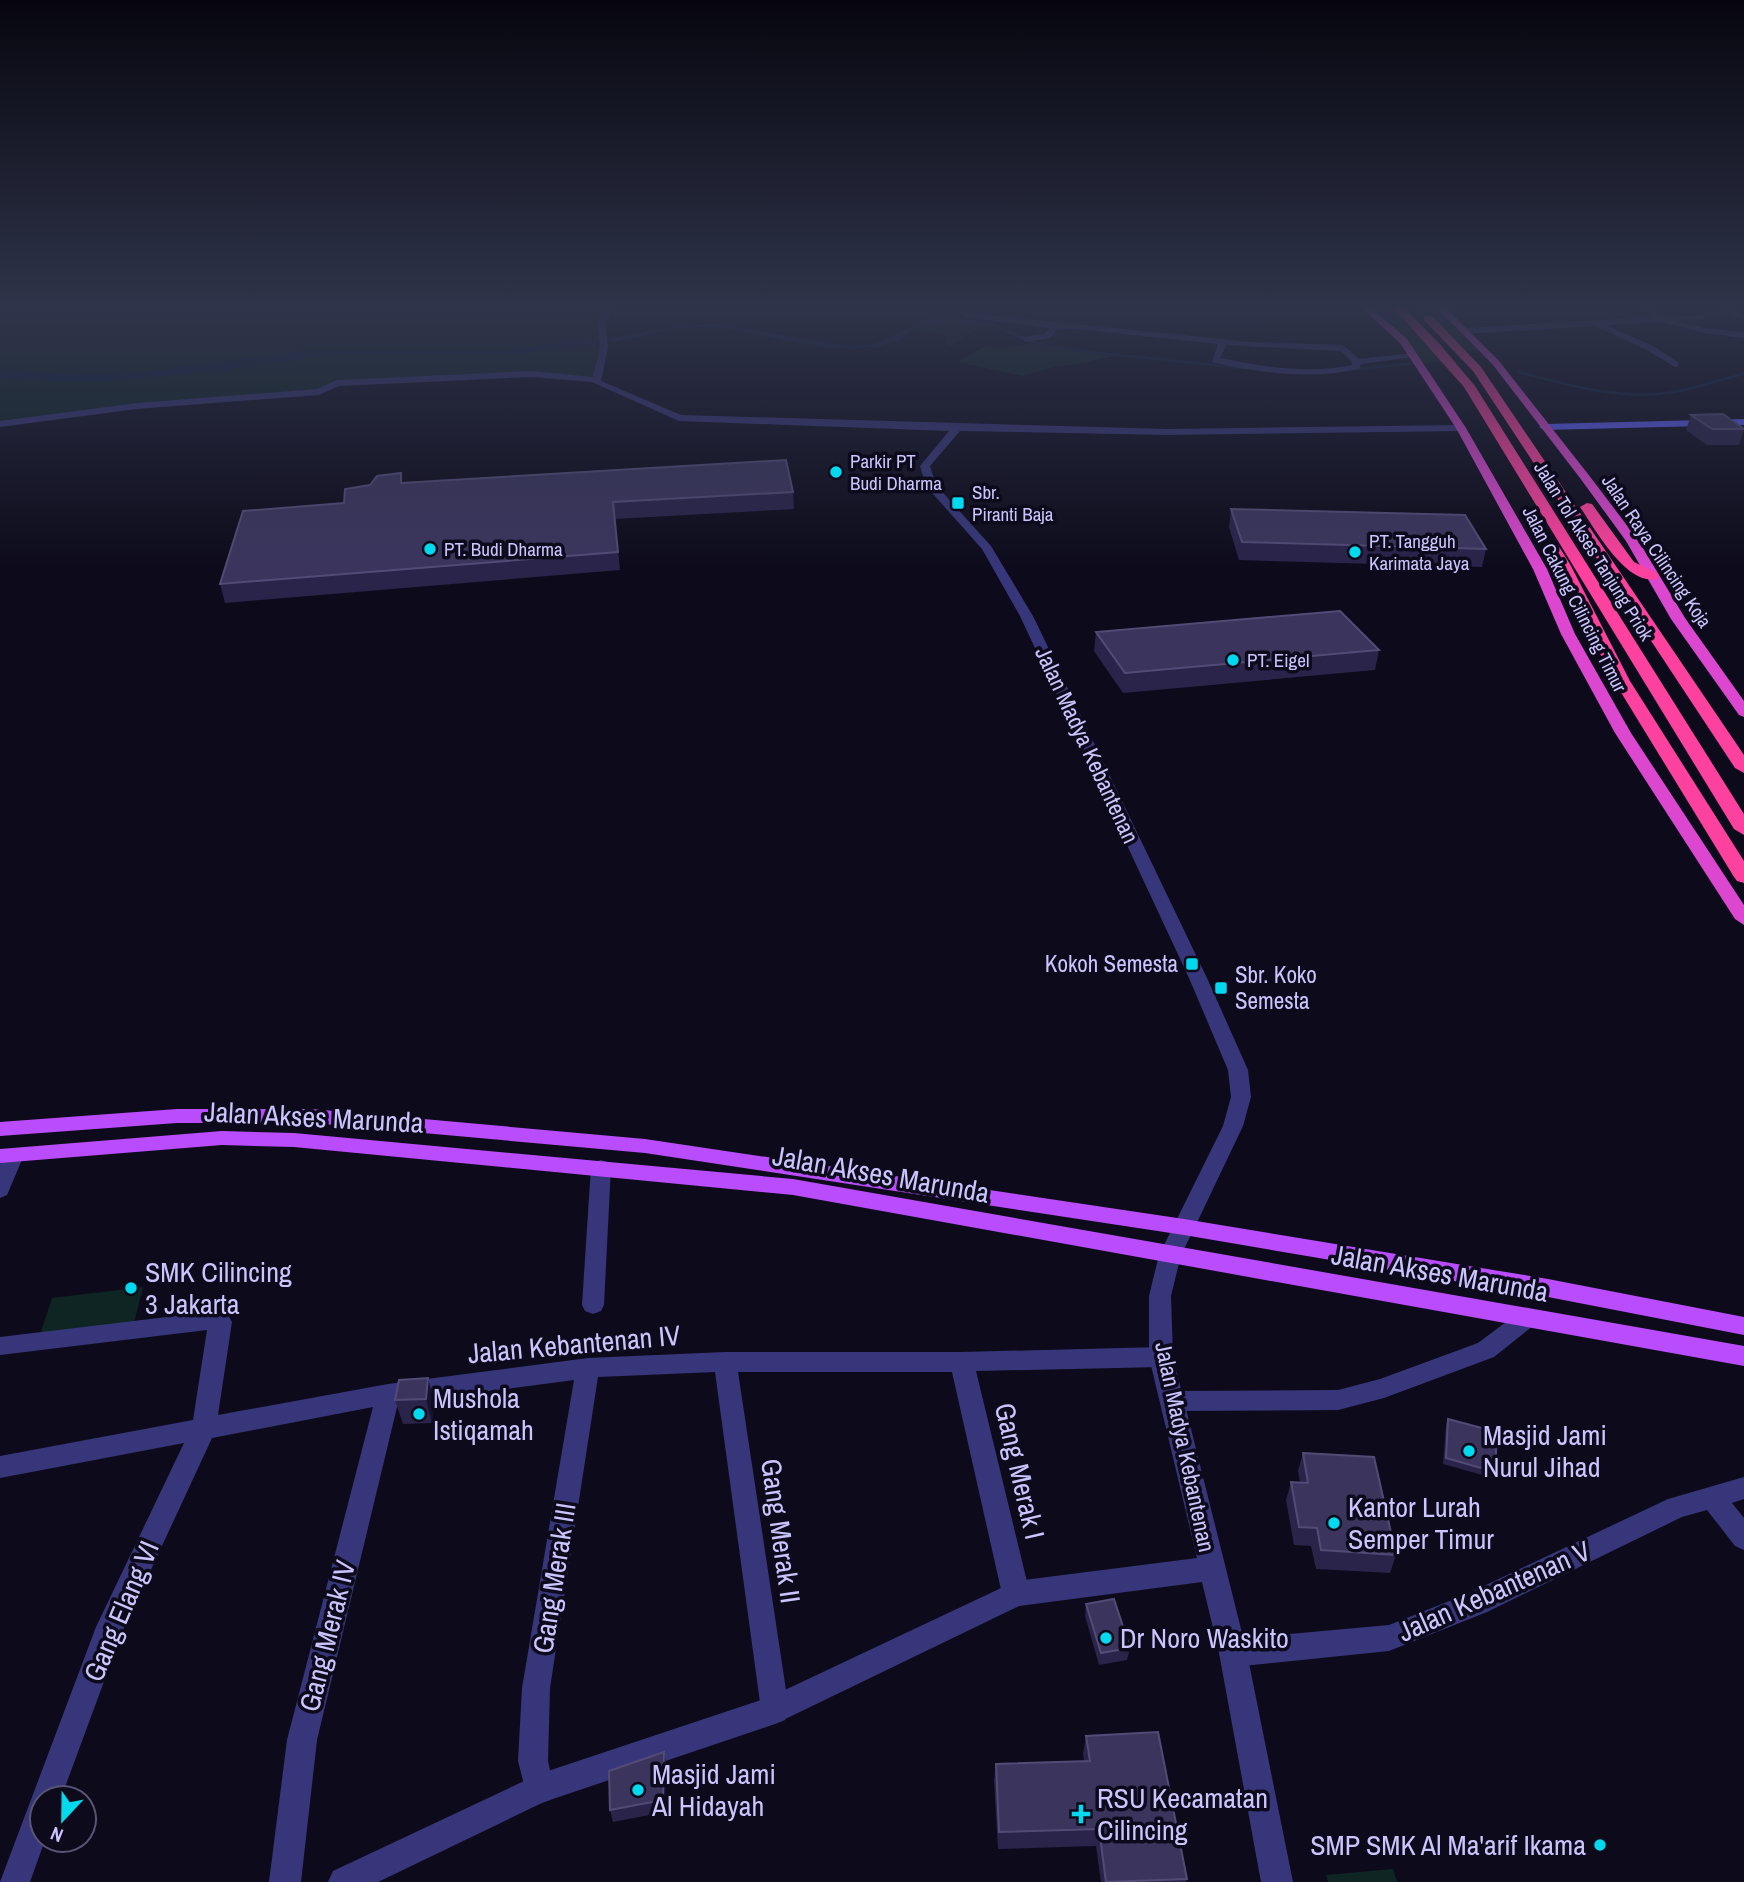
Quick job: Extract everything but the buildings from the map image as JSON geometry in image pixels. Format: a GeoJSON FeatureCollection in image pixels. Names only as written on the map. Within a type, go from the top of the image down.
{"type":"FeatureCollection","features":[{"type":"Feature","properties":{"kind":"highway","name":"Jalan Cakung Cilincing Timur"},"geometry":{"type":"LineString","coordinates":[[1439,393],[1540,569],[1568,634],[1623,733],[1744,919]]}},
{"type":"Feature","properties":{"kind":"highway"},"geometry":{"type":"LineString","coordinates":[[1462,393],[1476,422],[1568,572],[1602,647],[1637,708],[1744,877]]}},
{"type":"Feature","properties":{"kind":"highway","name":"Jalan Tol Akses Tanjung Priok"},"geometry":{"type":"LineString","coordinates":[[1473,393],[1744,829]]}},
{"type":"Feature","properties":{"kind":"highway","name":"Jalan Tol Akses Tanjung Priok"},"geometry":{"type":"LineString","coordinates":[[1494,393],[1744,768]]}},
{"type":"Feature","properties":{"kind":"highway","name":"Jalan Raya Cilincing Koja"},"geometry":{"type":"LineString","coordinates":[[1516,393],[1632,540],[1678,620],[1744,712]]}},
{"type":"Feature","properties":{"kind":"highway"},"geometry":{"type":"LineString","coordinates":[[1518,428],[1535,436],[1629,565],[1652,576]]}},
{"type":"Feature","properties":{"kind":"main road"},"geometry":{"type":"LineString","coordinates":[[1544,428],[1744,422]]}},
{"type":"Feature","properties":{"kind":"main road","name":"Jalan Akses Marunda"},"geometry":{"type":"LineString","coordinates":[[0,1129],[177,1116],[326,1117],[645,1146],[1184,1227],[1548,1288],[1744,1325]]}},
{"type":"Feature","properties":{"kind":"main road","name":"Jalan Akses Marunda"},"geometry":{"type":"LineString","coordinates":[[7,1156],[222,1138],[294,1140],[793,1187],[1744,1356]]}},
{"type":"Feature","properties":{"kind":"street"},"geometry":{"type":"LineString","coordinates":[[0,424],[137,406],[307,393]]}},
{"type":"Feature","properties":{"kind":"street"},"geometry":{"type":"LineString","coordinates":[[623,393],[679,418],[957,428],[1181,432],[1461,428]]}},
{"type":"Feature","properties":{"kind":"street","name":"Jalan Madya Kebantenan"},"geometry":{"type":"LineString","coordinates":[[957,428],[925,466],[924,474],[929,485],[978,535],[1052,665],[1126,830],[1204,990],[1241,1077],[1241,1098],[1235,1122],[1170,1255],[1160,1296],[1161,1357],[1233,1653],[1277,1882]]}},
{"type":"Feature","properties":{"kind":"street"},"geometry":{"type":"LineString","coordinates":[[0,1189],[7,1156]]}},
{"type":"Feature","properties":{"kind":"street"},"geometry":{"type":"LineString","coordinates":[[593,1305],[601,1167]]}},
{"type":"Feature","properties":{"kind":"street"},"geometry":{"type":"LineString","coordinates":[[1172,1401],[1338,1400],[1384,1388],[1418,1373],[1486,1350],[1526,1319]]}},
{"type":"Feature","properties":{"kind":"street","name":"Gang Elang VI"},"geometry":{"type":"LineString","coordinates":[[0,1346],[219,1321],[204,1428],[110,1627],[51,1784]]}},
{"type":"Feature","properties":{"kind":"street","name":"Jalan Kebantenan IV"},"geometry":{"type":"LineString","coordinates":[[0,1467],[388,1394],[588,1368],[725,1362],[962,1362],[1161,1357]]}},
{"type":"Feature","properties":{"kind":"street","name":"Gang Merak II"},"geometry":{"type":"LineString","coordinates":[[725,1362],[775,1710]]}},
{"type":"Feature","properties":{"kind":"street","name":"Gang Merak I"},"geometry":{"type":"LineString","coordinates":[[962,1362],[1016,1594]]}},
{"type":"Feature","properties":{"kind":"street","name":"Gang Merak III"},"geometry":{"type":"LineString","coordinates":[[539,1789],[533,1761],[536,1688],[588,1368]]}},
{"type":"Feature","properties":{"kind":"street","name":"Gang Merak IV"},"geometry":{"type":"LineString","coordinates":[[285,1882],[302,1740],[388,1394]]}},
{"type":"Feature","properties":{"kind":"street","name":"Jalan Kebantenan V"},"geometry":{"type":"LineString","coordinates":[[1233,1653],[1388,1638],[1477,1602],[1677,1507],[1744,1488]]}},
{"type":"Feature","properties":{"kind":"street"},"geometry":{"type":"LineString","coordinates":[[1712,1497],[1744,1538]]}},
{"type":"Feature","properties":{"kind":"street","name":"Jalan Madya Kebantenan"},"geometry":{"type":"LineString","coordinates":[[344,1882],[539,1789],[775,1710],[1016,1594],[1212,1569]]}},
{"type":"Feature","properties":{"kind":"street"},"geometry":{"type":"LineString","coordinates":[[14,1882],[28,1845]]}},
{"type":"Feature","properties":{"kind":"green space"},"geometry":{"type":"Polygon","coordinates":[[[0,393],[304,393],[247,396],[0,424],[0,393]]]}},
{"type":"Feature","properties":{"kind":"green space"},"geometry":{"type":"Polygon","coordinates":[[[143,1287],[134,1323],[40,1335],[52,1298],[143,1287]]]}},
{"type":"Feature","properties":{"kind":"green space"},"geometry":{"type":"Polygon","coordinates":[[[1393,1869],[1397,1882],[1328,1882],[1326,1875],[1393,1869]]]}},
{"type":"Feature","properties":{"kind":"waterway"},"geometry":{"type":"LineString","coordinates":[[1614,393],[1667,393]]}},
{"type":"Feature","properties":{"kind":"place","name":"Parkir PT Budi Dharma"},"geometry":{"type":"Point","coordinates":[836,472]}},
{"type":"Feature","properties":{"kind":"place","name":"Sbr. Piranti Baja"},"geometry":{"type":"Point","coordinates":[958,503]}},
{"type":"Feature","properties":{"kind":"place","name":"PT. Budi Dharma"},"geometry":{"type":"Point","coordinates":[430,549]}},
{"type":"Feature","properties":{"kind":"place","name":"PT. Tangguh Karimata Jaya"},"geometry":{"type":"Point","coordinates":[1355,552]}},
{"type":"Feature","properties":{"kind":"place","name":"PT. Eigel"},"geometry":{"type":"Point","coordinates":[1233,660]}},
{"type":"Feature","properties":{"kind":"place","name":"Kokoh Semesta"},"geometry":{"type":"Point","coordinates":[1192,964]}},
{"type":"Feature","properties":{"kind":"place","name":"Sbr. Koko Semesta"},"geometry":{"type":"Point","coordinates":[1221,988]}},
{"type":"Feature","properties":{"kind":"place","name":"SMK Cilincing 3 Jakarta"},"geometry":{"type":"Point","coordinates":[131,1288]}},
{"type":"Feature","properties":{"kind":"place","name":"Mushola Istiqamah"},"geometry":{"type":"Point","coordinates":[419,1414]}},
{"type":"Feature","properties":{"kind":"place","name":"Masjid Jami Nurul Jihad"},"geometry":{"type":"Point","coordinates":[1469,1451]}},
{"type":"Feature","properties":{"kind":"place","name":"Kantor Lurah Semper Timur"},"geometry":{"type":"Point","coordinates":[1334,1523]}},
{"type":"Feature","properties":{"kind":"place","name":"Dr Noro Waskito"},"geometry":{"type":"Point","coordinates":[1106,1638]}},
{"type":"Feature","properties":{"kind":"place","name":"Masjid Jami Al Hidayah"},"geometry":{"type":"Point","coordinates":[638,1790]}},
{"type":"Feature","properties":{"kind":"place","name":"RSU Kecamatan Cilincing"},"geometry":{"type":"Point","coordinates":[1081,1814]}},
{"type":"Feature","properties":{"kind":"place","name":"SMP SMK Al Ma'arif Ikama"},"geometry":{"type":"Point","coordinates":[1600,1845]}}]}
